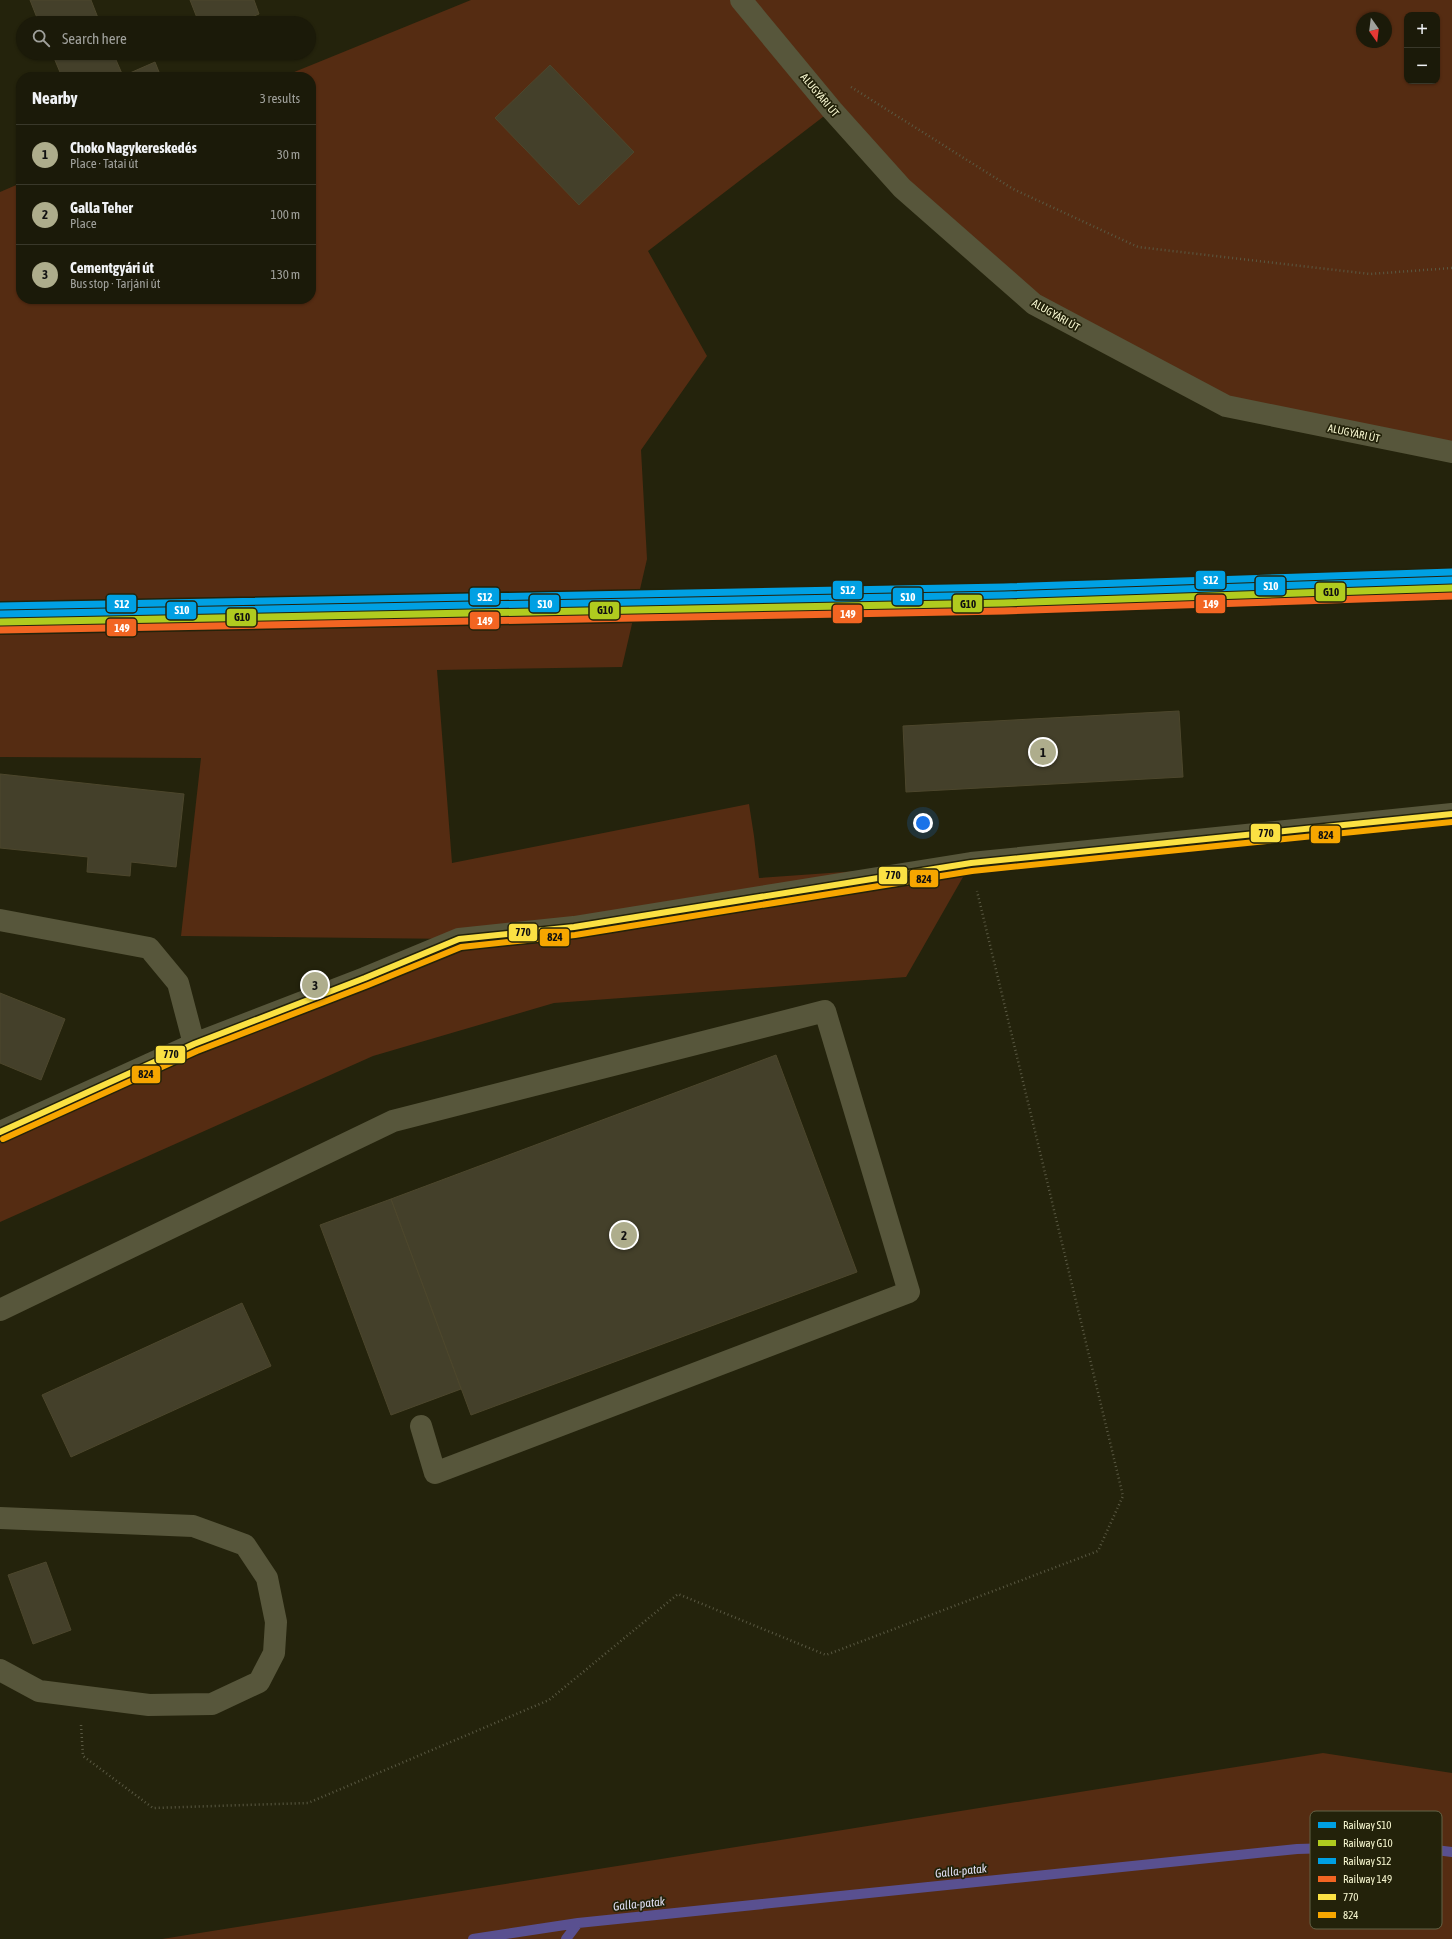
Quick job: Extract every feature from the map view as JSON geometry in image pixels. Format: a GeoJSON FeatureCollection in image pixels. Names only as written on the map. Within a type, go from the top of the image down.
{"type":"FeatureCollection","features":[{"type":"Feature","properties":{"kind":"street","name":"ALUGYÁRI ÚT"},"geometry":{"type":"LineString","coordinates":[[741,0],[809,83],[902,188],[1034,304],[1226,406],[1452,452]]}},
{"type":"Feature","properties":{"kind":"street"},"geometry":{"type":"LineString","coordinates":[[0,1132],[194,1044],[459,939],[574,927],[971,863],[1452,814]]}},
{"type":"Feature","properties":{"kind":"street"},"geometry":{"type":"LineString","coordinates":[[0,920],[149,948],[178,983],[194,1044]]}},
{"type":"Feature","properties":{"kind":"street"},"geometry":{"type":"LineString","coordinates":[[0,1310],[393,1121],[825,1011],[909,1292],[434,1473],[421,1426]]}},
{"type":"Feature","properties":{"kind":"street"},"geometry":{"type":"LineString","coordinates":[[0,1518],[193,1526],[245,1545],[267,1578],[276,1622],[274,1653],[259,1682],[212,1704],[149,1705],[39,1691],[0,1670]]}},
{"type":"Feature","properties":{"kind":"path"},"geometry":{"type":"LineString","coordinates":[[809,83],[854,88],[1014,189],[1138,247],[1370,274],[1452,268]]}},
{"type":"Feature","properties":{"kind":"path"},"geometry":{"type":"LineString","coordinates":[[80,1696],[83,1756],[153,1808],[308,1803],[549,1700],[678,1594],[826,1656],[1098,1551],[1123,1496],[971,863]]}},
{"type":"Feature","properties":{"kind":"shaded area"},"geometry":{"type":"Polygon","coordinates":[[[471,0],[1452,0],[1452,452],[1226,406],[1034,304],[832,110],[648,251],[707,356],[641,450],[647,559],[622,667],[437,670],[452,863],[749,804],[759,878],[971,863],[906,977],[554,1003],[373,1056],[0,1222],[0,1132],[458,939],[181,936],[201,758],[0,757],[0,192],[16,185],[16,304],[316,304],[316,72],[294,72],[471,0]]]}},
{"type":"Feature","properties":{"kind":"shaded area"},"geometry":{"type":"Polygon","coordinates":[[[1323,1753],[1452,1773],[1452,1939],[162,1939],[1323,1753]]]}},
{"type":"Feature","properties":{"kind":"building"},"geometry":{"type":"Polygon","coordinates":[[[30,0],[91,0],[97,16],[36,16],[30,0]]]}},
{"type":"Feature","properties":{"kind":"building"},"geometry":{"type":"Polygon","coordinates":[[[190,0],[254,0],[259,14],[254,16],[196,16],[190,0]]]}},
{"type":"Feature","properties":{"kind":"building"},"geometry":{"type":"Polygon","coordinates":[[[55,60],[116,60],[121,72],[60,72],[55,60]]]}},
{"type":"Feature","properties":{"kind":"building"},"geometry":{"type":"Polygon","coordinates":[[[155,62],[159,72],[132,72],[155,62]]]}},
{"type":"Feature","properties":{"kind":"building"},"geometry":{"type":"Polygon","coordinates":[[[550,65],[634,152],[579,205],[495,118],[550,65]]]}},
{"type":"Feature","properties":{"kind":"building"},"geometry":{"type":"Polygon","coordinates":[[[1179,711],[1183,777],[906,792],[903,726],[1179,711]]]}},
{"type":"Feature","properties":{"kind":"building"},"geometry":{"type":"Polygon","coordinates":[[[0,774],[184,794],[176,867],[131,862],[130,876],[87,872],[88,857],[0,848],[0,774]]]}},
{"type":"Feature","properties":{"kind":"building"},"geometry":{"type":"Polygon","coordinates":[[[0,993],[65,1019],[41,1080],[0,1063],[0,993]]]}},
{"type":"Feature","properties":{"kind":"building"},"geometry":{"type":"Polygon","coordinates":[[[776,1055],[857,1272],[471,1415],[391,1199],[776,1055]]]}},
{"type":"Feature","properties":{"kind":"building"},"geometry":{"type":"Polygon","coordinates":[[[391,1199],[461,1389],[391,1415],[320,1225],[391,1199]]]}},
{"type":"Feature","properties":{"kind":"building"},"geometry":{"type":"Polygon","coordinates":[[[242,1303],[271,1366],[71,1457],[42,1395],[242,1303]]]}},
{"type":"Feature","properties":{"kind":"building"},"geometry":{"type":"Polygon","coordinates":[[[46,1562],[71,1630],[33,1644],[8,1575],[46,1562]]]}},
{"type":"Feature","properties":{"kind":"waterway","name":"Galla-patak"},"geometry":{"type":"LineString","coordinates":[[473,1939],[578,1923],[1310,1849]]}},
{"type":"Feature","properties":{"kind":"waterway","name":"Galla-patak"},"geometry":{"type":"LineString","coordinates":[[1442,1851],[1452,1852]]}},
{"type":"Feature","properties":{"kind":"waterway"},"geometry":{"type":"LineString","coordinates":[[566,1939],[578,1923]]}},
{"type":"Feature","properties":{"kind":"rail line","name":"S12"},"geometry":{"type":"LineString","coordinates":[[0,606],[1004,587],[1452,572]]}},
{"type":"Feature","properties":{"kind":"rail line","name":"S10"},"geometry":{"type":"LineString","coordinates":[[0,614],[1004,595],[1452,580]]}},
{"type":"Feature","properties":{"kind":"rail line","name":"G10"},"geometry":{"type":"LineString","coordinates":[[0,622],[1004,603],[1452,588]]}},
{"type":"Feature","properties":{"kind":"rail line","name":"149"},"geometry":{"type":"LineString","coordinates":[[0,630],[1004,611],[1452,596]]}},
{"type":"Feature","properties":{"kind":"transit line","name":"770"},"geometry":{"type":"LineString","coordinates":[[0,1132],[194,1044],[365,978],[459,939],[574,927],[971,863],[1452,814]]}},
{"type":"Feature","properties":{"kind":"transit line","name":"824"},"geometry":{"type":"LineString","coordinates":[[3,1139],[197,1051],[368,985],[461,947],[575,935],[972,871],[1452,822]]}},
{"type":"Feature","properties":{"kind":"place","name":"Choko Nagykereskedés"},"geometry":{"type":"Point","coordinates":[1043,752]}},
{"type":"Feature","properties":{"kind":"place","name":"Cementgyári út"},"geometry":{"type":"Point","coordinates":[315,985]}},
{"type":"Feature","properties":{"kind":"place","name":"Galla Teher"},"geometry":{"type":"Point","coordinates":[624,1235]}}]}
